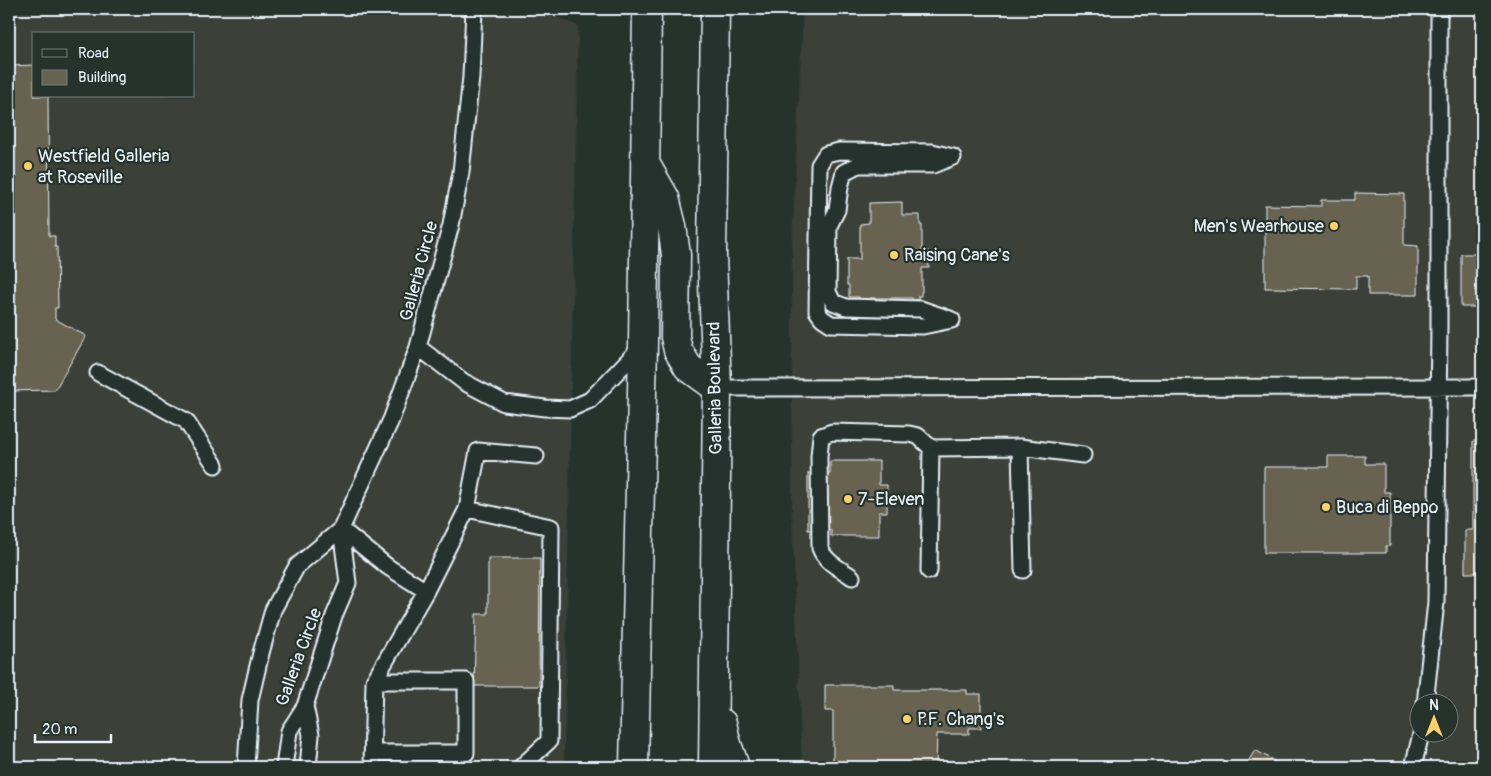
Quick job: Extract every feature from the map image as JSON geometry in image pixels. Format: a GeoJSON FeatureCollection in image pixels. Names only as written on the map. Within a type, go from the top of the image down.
{"type":"FeatureCollection","features":[{"type":"Feature","properties":{"kind":"main road"},"geometry":{"type":"LineString","coordinates":[[634,767],[643,344],[647,9]]}},
{"type":"Feature","properties":{"kind":"main road","name":"Galleria Boulevard"},"geometry":{"type":"LineString","coordinates":[[713,767],[717,388],[712,257],[715,9]]}},
{"type":"Feature","properties":{"kind":"main road"},"geometry":{"type":"LineString","coordinates":[[646,164],[665,198],[672,226],[676,254],[675,337],[678,350],[688,367],[717,388]]}},
{"type":"Feature","properties":{"kind":"main road"},"geometry":{"type":"LineString","coordinates":[[714,678],[726,741],[735,767]]}},
{"type":"Feature","properties":{"kind":"lane","name":"Galleria Circle"},"geometry":{"type":"LineString","coordinates":[[246,767],[250,700],[273,610],[297,566],[341,529],[391,420],[418,348],[451,225],[461,172],[471,77],[474,9]]}},
{"type":"Feature","properties":{"kind":"lane"},"geometry":{"type":"LineString","coordinates":[[1426,694],[1436,602],[1439,387],[1439,9]]}},
{"type":"Feature","properties":{"kind":"lane"},"geometry":{"type":"LineString","coordinates":[[839,151],[932,152],[953,157],[933,164],[858,165],[844,172],[840,187],[838,210],[829,226],[828,292],[832,302],[846,307],[921,309],[952,320],[923,326],[831,324],[822,318],[817,311],[819,164],[826,154],[839,151]]}},
{"type":"Feature","properties":{"kind":"lane"},"geometry":{"type":"LineString","coordinates":[[418,348],[464,382],[504,403],[570,409],[590,400],[643,344]]}},
{"type":"Feature","properties":{"kind":"lane"},"geometry":{"type":"LineString","coordinates":[[98,373],[186,421],[215,465]]}},
{"type":"Feature","properties":{"kind":"lane"},"geometry":{"type":"LineString","coordinates":[[717,388],[1482,387]]}},
{"type":"Feature","properties":{"kind":"lane"},"geometry":{"type":"LineString","coordinates":[[852,577],[828,560],[820,548],[819,456],[821,436],[832,432],[909,434],[918,436],[931,448],[1020,447],[1083,455]]}},
{"type":"Feature","properties":{"kind":"lane"},"geometry":{"type":"LineString","coordinates":[[1020,447],[1022,570]]}},
{"type":"Feature","properties":{"kind":"lane"},"geometry":{"type":"LineString","coordinates":[[929,571],[931,448]]}},
{"type":"Feature","properties":{"kind":"lane"},"geometry":{"type":"LineString","coordinates":[[374,681],[466,681],[466,753],[372,760],[374,681],[426,591],[467,509],[478,451],[536,456]]}},
{"type":"Feature","properties":{"kind":"lane"},"geometry":{"type":"LineString","coordinates":[[467,509],[551,528],[549,741],[521,767]]}},
{"type":"Feature","properties":{"kind":"lane","name":"Galleria Circle"},"geometry":{"type":"LineString","coordinates":[[284,767],[289,731],[305,706],[334,616],[348,583],[341,529]]}},
{"type":"Feature","properties":{"kind":"lane"},"geometry":{"type":"LineString","coordinates":[[341,529],[388,567],[426,591]]}},
{"type":"Feature","properties":{"kind":"lane"},"geometry":{"type":"LineString","coordinates":[[305,706],[311,735],[308,767]]}},
{"type":"Feature","properties":{"kind":"lane"},"geometry":{"type":"LineString","coordinates":[[1413,767],[1419,744]]}},
{"type":"Feature","properties":{"kind":"shaded area"},"geometry":{"type":"Polygon","coordinates":[[[9,9],[538,9],[578,26],[564,767],[9,767],[9,9]]]}},
{"type":"Feature","properties":{"kind":"shaded area"},"geometry":{"type":"Polygon","coordinates":[[[803,9],[1482,9],[1482,767],[802,767],[792,512],[792,248],[803,9]]]}},
{"type":"Feature","properties":{"kind":"building","name":"Westfield Galleria at Roseville"},"geometry":{"type":"Polygon","coordinates":[[[32,65],[32,98],[48,98],[49,236],[55,236],[55,247],[57,247],[58,308],[55,308],[55,319],[86,336],[55,390],[9,391],[9,66],[32,65]]]}},
{"type":"Feature","properties":{"kind":"building","name":"Men's Wearhouse"},"geometry":{"type":"Polygon","coordinates":[[[1355,193],[1404,194],[1404,245],[1418,246],[1418,295],[1368,295],[1368,276],[1356,276],[1356,289],[1265,288],[1265,205],[1321,206],[1321,200],[1355,200],[1355,193]]]}},
{"type":"Feature","properties":{"kind":"building"},"geometry":{"type":"Polygon","coordinates":[[[1476,201],[1482,201],[1482,307],[1461,307],[1461,254],[1476,254],[1476,201]]]}},
{"type":"Feature","properties":{"kind":"building","name":"Raising Cane's"},"geometry":{"type":"Polygon","coordinates":[[[902,202],[902,215],[920,215],[922,251],[929,251],[929,268],[922,268],[921,296],[918,296],[918,300],[912,300],[912,298],[870,298],[870,300],[859,300],[859,297],[849,297],[847,259],[860,259],[860,224],[869,223],[869,203],[902,202]]]}},
{"type":"Feature","properties":{"kind":"building"},"geometry":{"type":"Polygon","coordinates":[[[1473,441],[1482,441],[1482,573],[1465,573],[1465,530],[1473,530],[1473,441]]]}},
{"type":"Feature","properties":{"kind":"building","name":"Buca di Beppo"},"geometry":{"type":"Polygon","coordinates":[[[1328,456],[1365,456],[1365,464],[1384,464],[1384,492],[1390,492],[1390,546],[1386,546],[1386,553],[1264,553],[1264,467],[1328,467],[1328,456]]]}},
{"type":"Feature","properties":{"kind":"building","name":"7-Eleven"},"geometry":{"type":"Polygon","coordinates":[[[830,461],[879,461],[879,485],[887,485],[887,512],[879,512],[879,536],[831,536],[831,530],[808,530],[808,473],[830,473],[830,461]]]}},
{"type":"Feature","properties":{"kind":"building"},"geometry":{"type":"Polygon","coordinates":[[[488,558],[540,558],[539,686],[474,686],[476,614],[488,614],[488,558]]]}},
{"type":"Feature","properties":{"kind":"building","name":"P.F. Chang's"},"geometry":{"type":"Polygon","coordinates":[[[825,685],[894,685],[894,690],[967,690],[967,694],[981,694],[981,728],[969,728],[969,734],[937,734],[936,766],[833,766],[833,711],[825,711],[825,685]]]}},
{"type":"Feature","properties":{"kind":"building"},"geometry":{"type":"Polygon","coordinates":[[[1255,750],[1285,767],[1245,767],[1255,750]]]}},
{"type":"Feature","properties":{"kind":"place","name":"Westfield Galleria at Roseville"},"geometry":{"type":"Point","coordinates":[28,166]}},
{"type":"Feature","properties":{"kind":"place","name":"Men's Wearhouse"},"geometry":{"type":"Point","coordinates":[1334,226]}},
{"type":"Feature","properties":{"kind":"place","name":"Raising Cane's"},"geometry":{"type":"Point","coordinates":[894,255]}},
{"type":"Feature","properties":{"kind":"place","name":"7-Eleven"},"geometry":{"type":"Point","coordinates":[848,499]}},
{"type":"Feature","properties":{"kind":"place","name":"Buca di Beppo"},"geometry":{"type":"Point","coordinates":[1326,507]}},
{"type":"Feature","properties":{"kind":"place","name":"P.F. Chang's"},"geometry":{"type":"Point","coordinates":[907,719]}}]}
